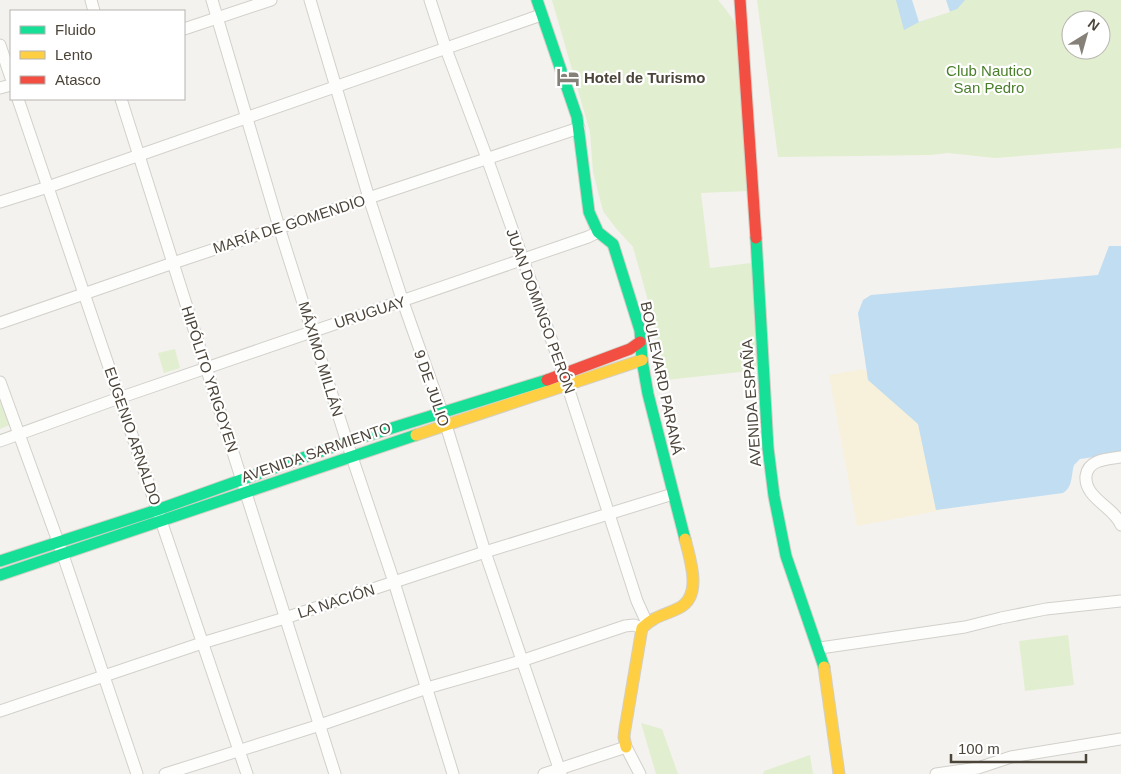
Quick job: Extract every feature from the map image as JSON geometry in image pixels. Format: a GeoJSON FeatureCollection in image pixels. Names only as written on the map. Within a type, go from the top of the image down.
{"type":"FeatureCollection","features":[{"type":"Feature","properties":{"kind":"main road","name":"BOULEVARD PARANÁ"},"geometry":{"type":"LineString","coordinates":[[537,0],[577,117],[587,201],[593,223],[598,232],[613,244],[640,330],[642,360],[648,394],[692,567],[693,590],[691,599],[686,604],[644,626]]}},
{"type":"Feature","properties":{"kind":"main road","name":"AVENIDA ESPAÑA"},"geometry":{"type":"LineString","coordinates":[[730,0],[741,22]]}},
{"type":"Feature","properties":{"kind":"main road","name":"AVENIDA ESPAÑA"},"geometry":{"type":"LineString","coordinates":[[740,0],[757,246],[768,448],[774,496],[786,556],[820,648],[839,774]]}},
{"type":"Feature","properties":{"kind":"main road","name":"AVENIDA SARMIENTO"},"geometry":{"type":"LineString","coordinates":[[0,575],[445,425],[566,380],[630,349],[640,342]]}},
{"type":"Feature","properties":{"kind":"main road","name":"AVENIDA SARMIENTO"},"geometry":{"type":"LineString","coordinates":[[0,561],[157,510],[347,442],[442,412],[642,360]]}},
{"type":"Feature","properties":{"kind":"main road"},"geometry":{"type":"LineString","coordinates":[[626,747],[625,729],[640,636],[644,626]]}},
{"type":"Feature","properties":{"kind":"street","name":"MÁXIMO MILLÁN"},"geometry":{"type":"LineString","coordinates":[[212,0],[279,227],[351,456],[394,582],[453,774]]}},
{"type":"Feature","properties":{"kind":"street"},"geometry":{"type":"LineString","coordinates":[[185,29],[271,0]]}},
{"type":"Feature","properties":{"kind":"street","name":"9 DE JULIO"},"geometry":{"type":"LineString","coordinates":[[310,0],[369,198],[442,412],[485,552],[560,772]]}},
{"type":"Feature","properties":{"kind":"street","name":"JUAN DOMINGO PERÓN"},"geometry":{"type":"LineString","coordinates":[[430,0],[566,380],[644,626]]}},
{"type":"Feature","properties":{"kind":"street"},"geometry":{"type":"LineString","coordinates":[[0,202],[48,187],[541,15]]}},
{"type":"Feature","properties":{"kind":"street"},"geometry":{"type":"LineString","coordinates":[[0,45],[10,75]]}},
{"type":"Feature","properties":{"kind":"street","name":"EUGENIO ARNALDO"},"geometry":{"type":"LineString","coordinates":[[18,100],[247,774]]}},
{"type":"Feature","properties":{"kind":"street","name":"HIPÓLITO YRIGOYEN"},"geometry":{"type":"LineString","coordinates":[[121,100],[335,774]]}},
{"type":"Feature","properties":{"kind":"street","name":"MARÍA DE GOMENDIO"},"geometry":{"type":"LineString","coordinates":[[0,323],[173,262],[579,128]]}},
{"type":"Feature","properties":{"kind":"street","name":"URUGUAY"},"geometry":{"type":"LineString","coordinates":[[0,441],[312,331],[403,302],[598,232]]}},
{"type":"Feature","properties":{"kind":"street"},"geometry":{"type":"LineString","coordinates":[[0,382],[63,555],[137,774]]}},
{"type":"Feature","properties":{"kind":"street"},"geometry":{"type":"LineString","coordinates":[[1121,457],[1102,460],[1093,464],[1086,473],[1086,485],[1094,496],[1118,517],[1121,525]]}},
{"type":"Feature","properties":{"kind":"street","name":"LA NACIÓN"},"geometry":{"type":"LineString","coordinates":[[0,711],[202,643],[672,494]]}},
{"type":"Feature","properties":{"kind":"street"},"geometry":{"type":"LineString","coordinates":[[820,648],[965,627],[1046,609],[1121,601]]}},
{"type":"Feature","properties":{"kind":"street"},"geometry":{"type":"LineString","coordinates":[[165,774],[320,725],[427,688],[522,661],[626,626],[644,626]]}},
{"type":"Feature","properties":{"kind":"street"},"geometry":{"type":"LineString","coordinates":[[936,774],[978,768],[1012,757],[1121,739]]}},
{"type":"Feature","properties":{"kind":"street"},"geometry":{"type":"LineString","coordinates":[[544,774],[560,772],[626,747],[640,774]]}},
{"type":"Feature","properties":{"kind":"green space"},"geometry":{"type":"Polygon","coordinates":[[[552,0],[718,0],[736,24],[748,191],[701,193],[710,268],[751,263],[759,370],[656,381],[655,374],[664,368],[652,315],[633,247],[603,211],[593,172],[590,132],[552,0]]]}},
{"type":"Feature","properties":{"kind":"green space","name":"Club Nautico San Pedro"},"geometry":{"type":"Polygon","coordinates":[[[757,0],[1121,0],[1121,148],[995,158],[948,153],[931,155],[778,157],[757,0]]]}},
{"type":"Feature","properties":{"kind":"green space"},"geometry":{"type":"Polygon","coordinates":[[[175,349],[180,368],[164,373],[158,353],[175,349]]]}},
{"type":"Feature","properties":{"kind":"green space"},"geometry":{"type":"Polygon","coordinates":[[[0,396],[10,425],[0,429],[0,396]]]}},
{"type":"Feature","properties":{"kind":"green space"},"geometry":{"type":"Polygon","coordinates":[[[1068,635],[1074,685],[1025,691],[1019,641],[1068,635]]]}},
{"type":"Feature","properties":{"kind":"green space"},"geometry":{"type":"Polygon","coordinates":[[[641,723],[662,729],[678,774],[656,774],[641,723]]]}},
{"type":"Feature","properties":{"kind":"green space"},"geometry":{"type":"Polygon","coordinates":[[[810,755],[813,774],[763,774],[764,771],[810,755]]]}},
{"type":"Feature","properties":{"kind":"sand"},"geometry":{"type":"Polygon","coordinates":[[[863,369],[915,415],[1048,490],[857,526],[829,375],[863,369]]]}},
{"type":"Feature","properties":{"kind":"water"},"geometry":{"type":"Polygon","coordinates":[[[896,0],[965,0],[957,9],[919,22],[904,30],[896,0]]]}},
{"type":"Feature","properties":{"kind":"water"},"geometry":{"type":"Polygon","coordinates":[[[1109,246],[1121,246],[1121,453],[1080,459],[1074,465],[1069,488],[1063,493],[936,510],[918,424],[868,380],[858,313],[863,300],[871,295],[1098,275],[1109,246]]]}},
{"type":"Feature","properties":{"kind":"pier"},"geometry":{"type":"Polygon","coordinates":[[[912,0],[946,0],[950,12],[919,22],[912,0]]]}},
{"type":"Feature","properties":{"kind":"traffic: fast"},"geometry":{"type":"LineString","coordinates":[[537,0],[577,117],[589,212],[598,232],[613,244],[640,330],[642,360],[648,394],[685,539]]}},
{"type":"Feature","properties":{"kind":"traffic: fast"},"geometry":{"type":"LineString","coordinates":[[756,238],[768,448],[774,496],[786,556],[824,667]]}},
{"type":"Feature","properties":{"kind":"traffic: fast"},"geometry":{"type":"LineString","coordinates":[[0,561],[157,510],[347,442],[547,380]]}},
{"type":"Feature","properties":{"kind":"traffic: fast"},"geometry":{"type":"LineString","coordinates":[[0,575],[416,435]]}},
{"type":"Feature","properties":{"kind":"traffic: slow"},"geometry":{"type":"LineString","coordinates":[[416,435],[642,360]]}},
{"type":"Feature","properties":{"kind":"traffic: slow"},"geometry":{"type":"LineString","coordinates":[[626,747],[625,729],[642,628],[656,618],[679,608],[691,595],[693,586],[692,566],[685,539]]}},
{"type":"Feature","properties":{"kind":"traffic: slow"},"geometry":{"type":"LineString","coordinates":[[824,667],[839,774]]}},
{"type":"Feature","properties":{"kind":"traffic: jam"},"geometry":{"type":"LineString","coordinates":[[740,0],[756,238]]}},
{"type":"Feature","properties":{"kind":"traffic: jam"},"geometry":{"type":"LineString","coordinates":[[547,380],[630,349],[640,342]]}},
{"type":"Feature","properties":{"kind":"place","name":"Hotel de Turismo"},"geometry":{"type":"Point","coordinates":[568,77]}}]}
